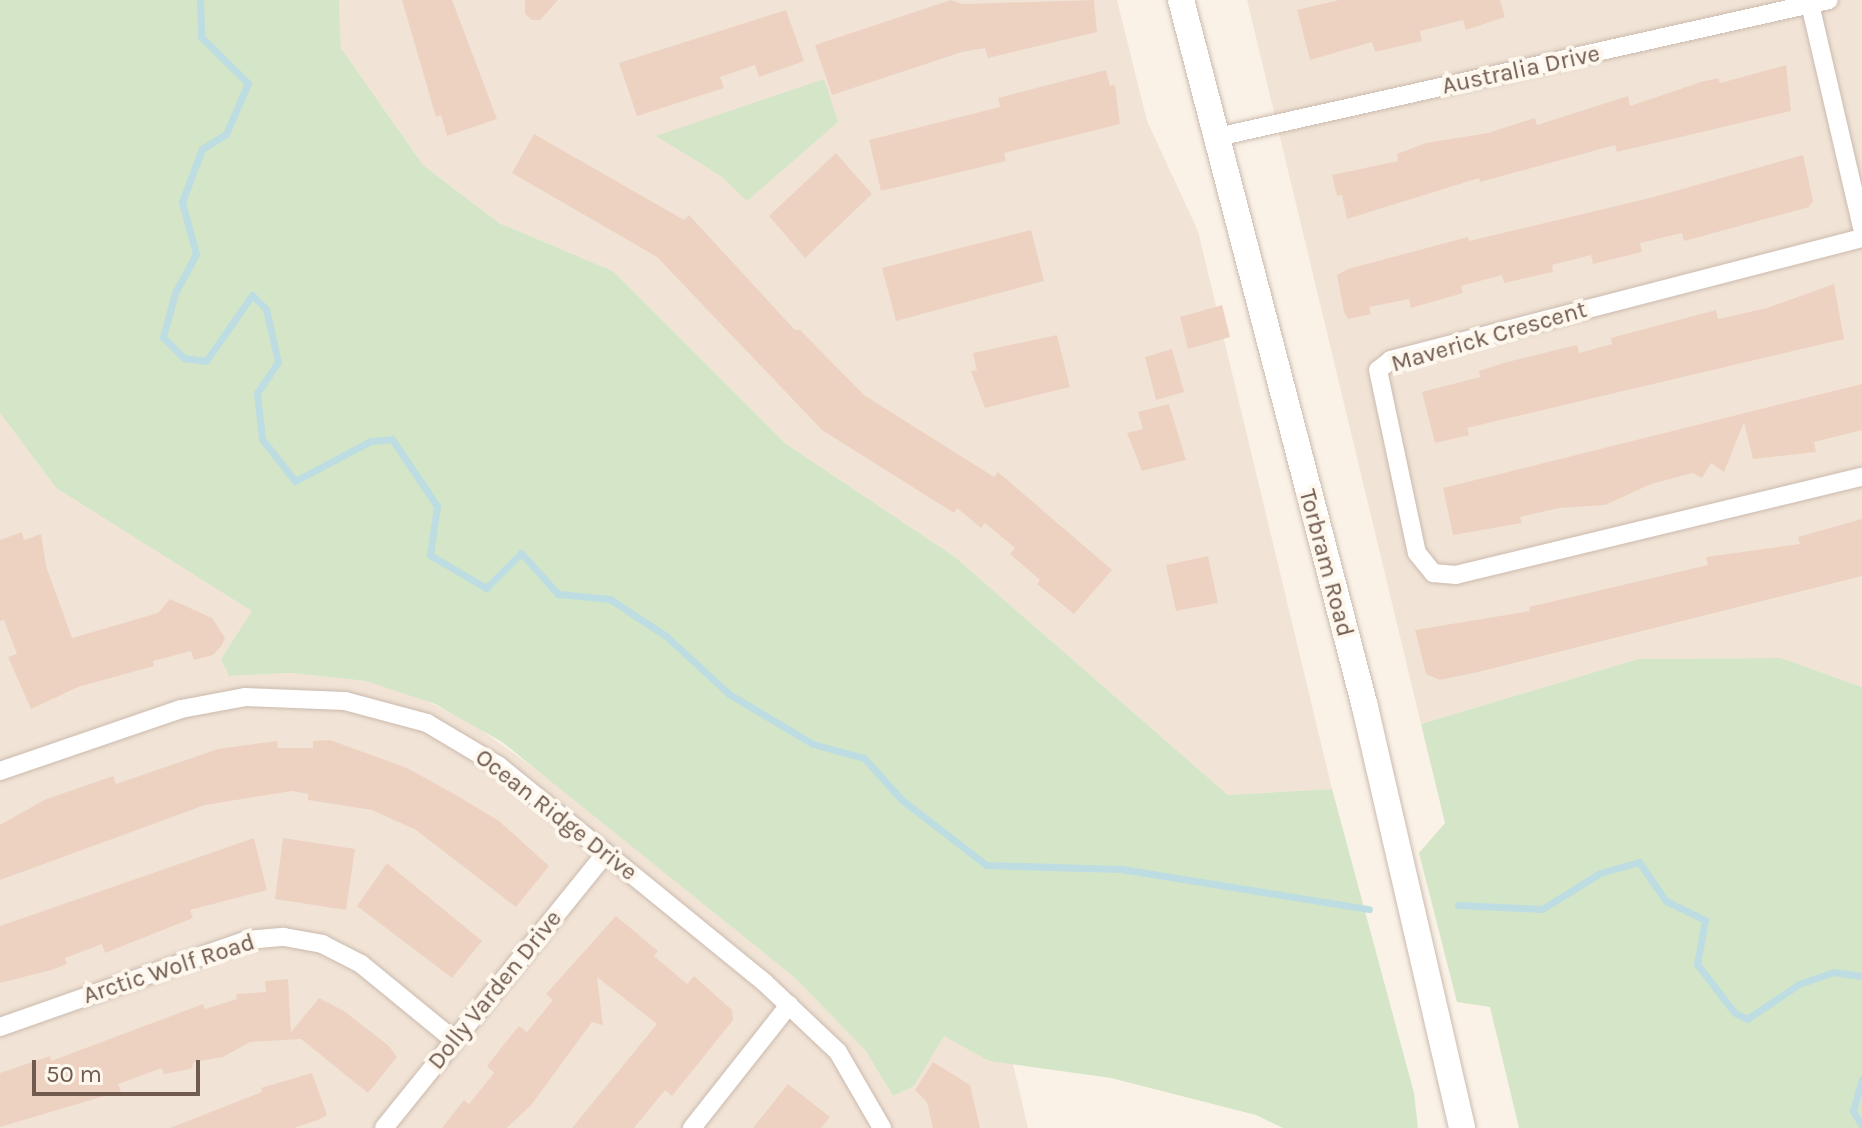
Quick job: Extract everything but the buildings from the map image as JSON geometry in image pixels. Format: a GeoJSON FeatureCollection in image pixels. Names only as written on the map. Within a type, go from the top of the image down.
{"type":"FeatureCollection","features":[{"type":"Feature","properties":{"kind":"main road","name":"Torbram Road"},"geometry":{"type":"LineString","coordinates":[[1181,0],[1213,138],[1365,707],[1462,1128]]}},
{"type":"Feature","properties":{"kind":"street","name":"Australia Drive"},"geometry":{"type":"LineString","coordinates":[[1213,138],[1829,0]]}},
{"type":"Feature","properties":{"kind":"street"},"geometry":{"type":"LineString","coordinates":[[1810,4],[1862,227]]}},
{"type":"Feature","properties":{"kind":"street","name":"Maverick Crescent"},"geometry":{"type":"LineString","coordinates":[[1862,238],[1391,360],[1378,370],[1417,553],[1433,573],[1456,575],[1862,477]]}},
{"type":"Feature","properties":{"kind":"street","name":"Ocean Ridge Drive"},"geometry":{"type":"LineString","coordinates":[[1,768],[212,702],[280,696],[345,701],[427,723],[476,750],[789,1005],[838,1052],[882,1128]]}},
{"type":"Feature","properties":{"kind":"street","name":"Dolly Varden Drive"},"geometry":{"type":"LineString","coordinates":[[384,1128],[606,853]]}},
{"type":"Feature","properties":{"kind":"street","name":"Arctic Wolf Road"},"geometry":{"type":"LineString","coordinates":[[0,1027],[247,940],[284,937],[322,944],[351,958],[454,1040]]}},
{"type":"Feature","properties":{"kind":"street"},"geometry":{"type":"LineString","coordinates":[[692,1128],[789,1005]]}},
{"type":"Feature","properties":{"kind":"shaded area"},"geometry":{"type":"Polygon","coordinates":[[[339,0],[1117,0],[1147,121],[1198,231],[1332,789],[1228,795],[955,557],[786,444],[613,271],[499,223],[423,165],[341,48],[339,0]]]}},
{"type":"Feature","properties":{"kind":"shaded area"},"geometry":{"type":"Polygon","coordinates":[[[1247,0],[1862,0],[1862,687],[1781,658],[1638,659],[1421,724],[1247,0]]]}},
{"type":"Feature","properties":{"kind":"shaded area"},"geometry":{"type":"Polygon","coordinates":[[[0,413],[56,488],[253,611],[221,659],[229,676],[291,673],[366,681],[409,693],[470,722],[551,780],[794,977],[865,1050],[893,1096],[914,1086],[944,1035],[989,1061],[1013,1064],[1028,1128],[0,1128],[0,413]]]}},
{"type":"Feature","properties":{"kind":"green space"},"geometry":{"type":"Polygon","coordinates":[[[0,0],[339,0],[341,48],[423,165],[499,223],[613,271],[786,444],[955,557],[1228,795],[1332,789],[1414,1093],[1418,1128],[1283,1128],[1256,1115],[1111,1078],[989,1061],[944,1036],[914,1086],[893,1096],[865,1050],[794,977],[502,742],[435,704],[366,681],[291,673],[229,676],[221,659],[252,611],[56,488],[0,413],[0,0]]]}},
{"type":"Feature","properties":{"kind":"green space"},"geometry":{"type":"Polygon","coordinates":[[[824,79],[838,122],[747,201],[721,176],[656,136],[824,79]]]}},
{"type":"Feature","properties":{"kind":"green space"},"geometry":{"type":"Polygon","coordinates":[[[1781,658],[1862,687],[1862,1128],[1519,1128],[1490,1007],[1457,1002],[1419,853],[1445,823],[1421,724],[1638,659],[1781,658]]]}},
{"type":"Feature","properties":{"kind":"waterway"},"geometry":{"type":"LineString","coordinates":[[200,0],[201,37],[248,83],[226,134],[202,149],[182,202],[196,254],[175,293],[163,337],[184,358],[206,361],[252,295],[266,309],[278,362],[257,393],[262,439],[295,481],[371,441],[392,439],[437,506],[430,555],[486,588],[521,553],[558,594],[610,599],[666,636],[729,694],[813,744],[864,758],[902,800],[986,865],[1121,869],[1369,909]]}},
{"type":"Feature","properties":{"kind":"waterway"},"geometry":{"type":"LineString","coordinates":[[1458,905],[1542,909],[1600,873],[1639,862],[1666,901],[1705,920],[1697,964],[1734,1012],[1747,1019],[1799,984],[1833,972],[1862,976]]}},
{"type":"Feature","properties":{"kind":"waterway"},"geometry":{"type":"LineString","coordinates":[[1862,1079],[1853,1111],[1862,1126]]}}]}
